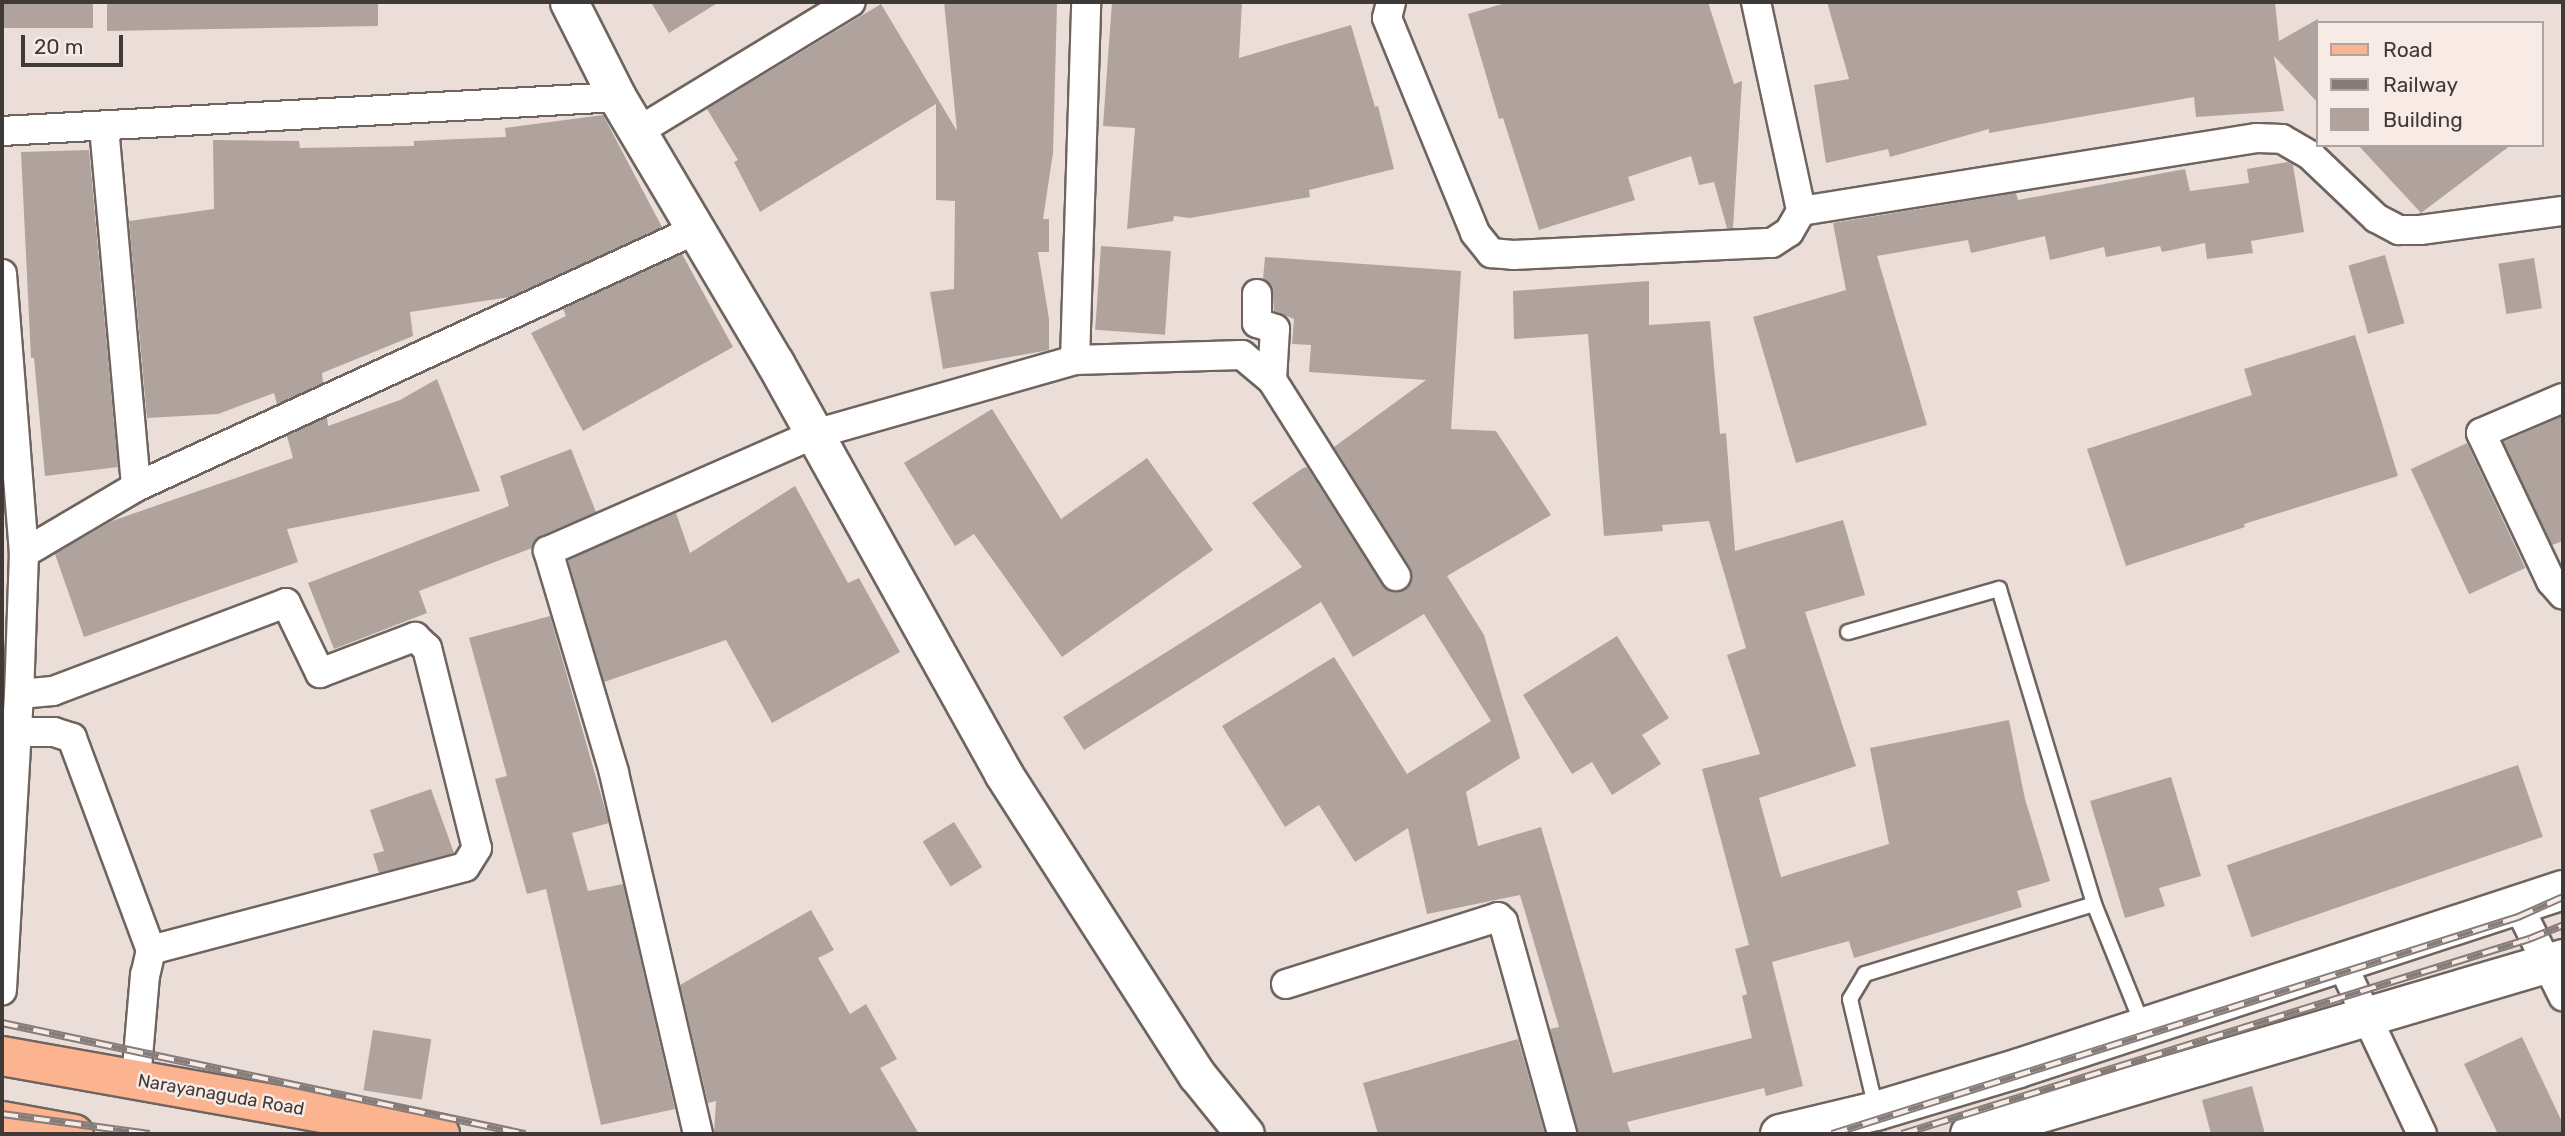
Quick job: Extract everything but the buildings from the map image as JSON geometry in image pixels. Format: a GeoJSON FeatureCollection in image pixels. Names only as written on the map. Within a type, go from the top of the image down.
{"type":"FeatureCollection","features":[{"type":"Feature","properties":{"kind":"main road"},"geometry":{"type":"LineString","coordinates":[[1780,1134],[1876,1111],[2144,1027],[2563,890]]}},
{"type":"Feature","properties":{"kind":"main road"},"geometry":{"type":"LineString","coordinates":[[1970,1134],[2042,1125],[2368,1017],[2558,973]]}},
{"type":"Feature","properties":{"kind":"main road","name":"Narayanaguda Road"},"geometry":{"type":"LineString","coordinates":[[2,1056],[440,1134]]}},
{"type":"Feature","properties":{"kind":"main road"},"geometry":{"type":"LineString","coordinates":[[2,1121],[75,1134]]}},
{"type":"Feature","properties":{"kind":"street"},"geometry":{"type":"LineString","coordinates":[[569,2],[617,97],[815,434],[1003,774],[1197,1075],[1245,1134]]}},
{"type":"Feature","properties":{"kind":"street"},"geometry":{"type":"LineString","coordinates":[[637,132],[851,2]]}},
{"type":"Feature","properties":{"kind":"street"},"geometry":{"type":"LineString","coordinates":[[1075,360],[1086,2]]}},
{"type":"Feature","properties":{"kind":"street"},"geometry":{"type":"LineString","coordinates":[[1391,2],[1387,18],[1475,233],[1491,253],[1513,255],[1772,243],[1789,232],[1801,211],[1756,2]]}},
{"type":"Feature","properties":{"kind":"street"},"geometry":{"type":"LineString","coordinates":[[2,131],[617,97]]}},
{"type":"Feature","properties":{"kind":"street"},"geometry":{"type":"LineString","coordinates":[[104,127],[136,487]]}},
{"type":"Feature","properties":{"kind":"street"},"geometry":{"type":"LineString","coordinates":[[1801,211],[2257,138],[2282,139],[2311,156],[2376,218],[2399,230],[2420,230],[2563,211]]}},
{"type":"Feature","properties":{"kind":"street"},"geometry":{"type":"LineString","coordinates":[[24,553],[136,487],[695,230]]}},
{"type":"Feature","properties":{"kind":"street"},"geometry":{"type":"LineString","coordinates":[[2,274],[24,553],[2,990]]}},
{"type":"Feature","properties":{"kind":"street"},"geometry":{"type":"LineString","coordinates":[[1257,294],[1256,323],[1275,329],[1272,380]]}},
{"type":"Feature","properties":{"kind":"street"},"geometry":{"type":"LineString","coordinates":[[698,1134],[614,772],[548,551],[815,434],[1075,360],[1242,355],[1272,380],[1396,576]]}},
{"type":"Feature","properties":{"kind":"street"},"geometry":{"type":"LineString","coordinates":[[2559,584],[2481,433],[2563,398]]}},
{"type":"Feature","properties":{"kind":"street"},"geometry":{"type":"LineString","coordinates":[[19,694],[53,691],[286,603],[320,673],[415,637],[427,648],[477,848],[465,867],[151,950]]}},
{"type":"Feature","properties":{"kind":"street"},"geometry":{"type":"LineString","coordinates":[[17,732],[54,732],[72,738],[151,950],[145,975],[136,1080]]}},
{"type":"Feature","properties":{"kind":"street"},"geometry":{"type":"LineString","coordinates":[[2518,905],[2558,973]]}},
{"type":"Feature","properties":{"kind":"street"},"geometry":{"type":"LineString","coordinates":[[1286,984],[1498,918],[1503,922],[1562,1134]]}},
{"type":"Feature","properties":{"kind":"street"},"geometry":{"type":"LineString","coordinates":[[2341,962],[2422,1134]]}},
{"type":"Feature","properties":{"kind":"street"},"geometry":{"type":"LineString","coordinates":[[1197,1075],[1209,1134]]}},
{"type":"Feature","properties":{"kind":"lane"},"geometry":{"type":"LineString","coordinates":[[1849,632],[1999,589],[2094,904],[2144,1027]]}},
{"type":"Feature","properties":{"kind":"lane"},"geometry":{"type":"LineString","coordinates":[[1876,1111],[1850,999],[1865,974],[2094,904]]}},
{"type":"Feature","properties":{"kind":"railway"},"geometry":{"type":"LineString","coordinates":[[1832,1134],[2518,917],[2563,897]]}},
{"type":"Feature","properties":{"kind":"railway"},"geometry":{"type":"LineString","coordinates":[[1902,1134],[2529,939],[2563,925]]}},
{"type":"Feature","properties":{"kind":"railway"},"geometry":{"type":"LineString","coordinates":[[2,1023],[525,1134]]}},
{"type":"Feature","properties":{"kind":"railway"},"geometry":{"type":"LineString","coordinates":[[2,1114],[150,1134]]}}]}
